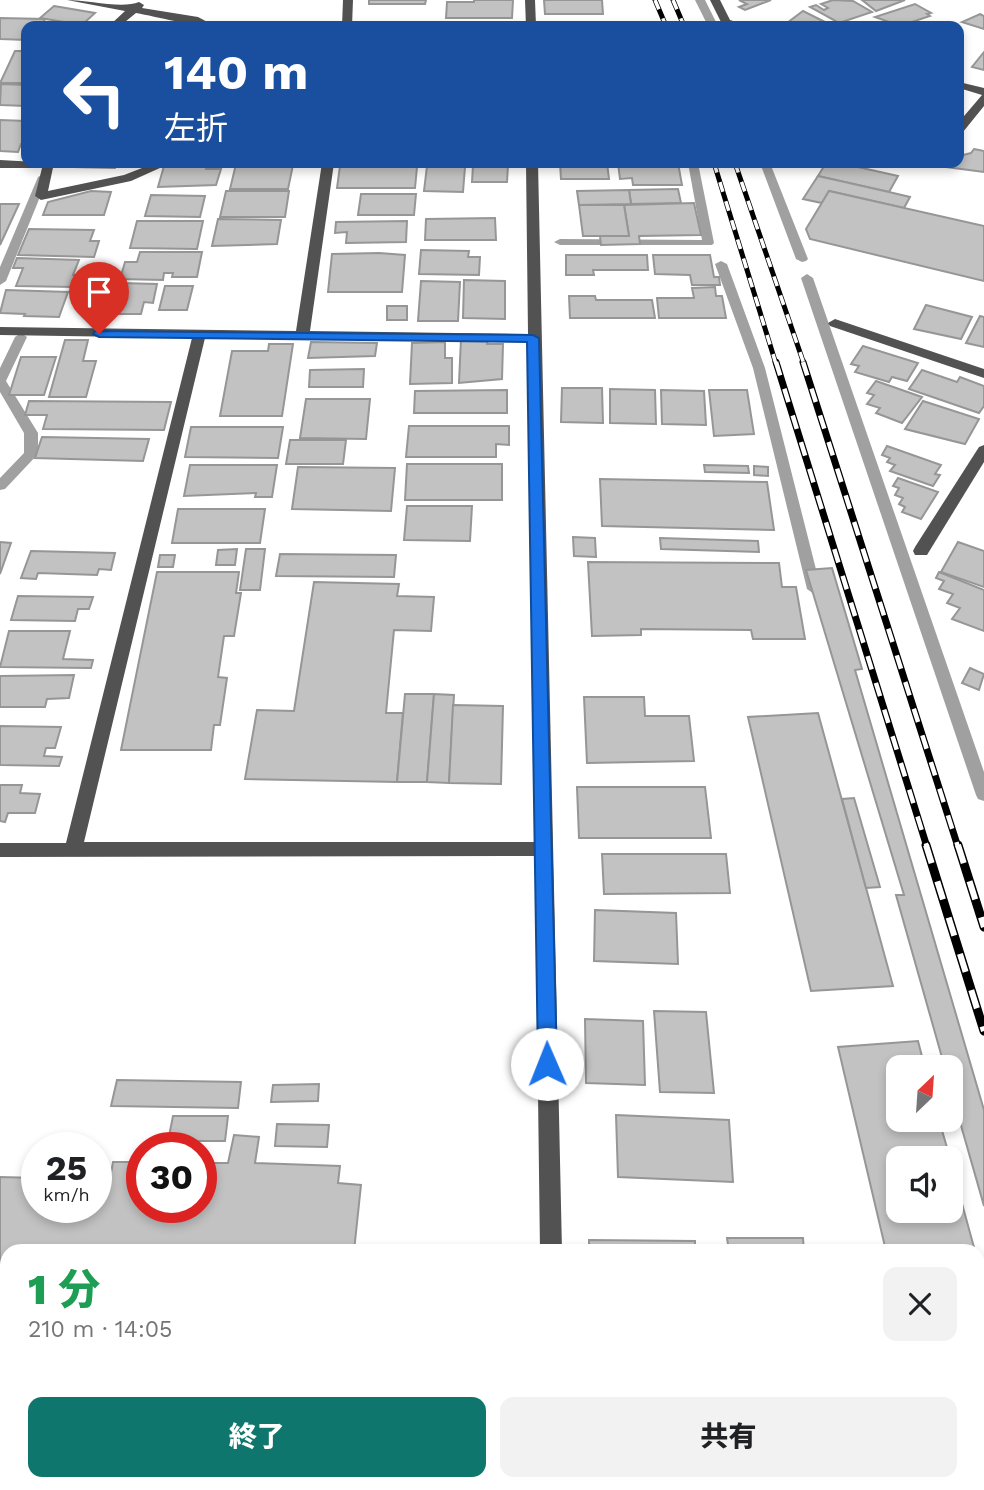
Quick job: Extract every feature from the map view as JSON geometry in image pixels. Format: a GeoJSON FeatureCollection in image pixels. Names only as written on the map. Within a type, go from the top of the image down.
{"type":"FeatureCollection","features":[{"type":"Feature","properties":{"kind":"street"},"geometry":{"type":"LineString","coordinates":[[72,0],[199,21]]}},
{"type":"Feature","properties":{"kind":"street"},"geometry":{"type":"LineString","coordinates":[[120,21],[144,0]]}},
{"type":"Feature","properties":{"kind":"street"},"geometry":{"type":"LineString","coordinates":[[347,21],[348,0]]}},
{"type":"Feature","properties":{"kind":"street"},"geometry":{"type":"LineString","coordinates":[[530,0],[531,21]]}},
{"type":"Feature","properties":{"kind":"street"},"geometry":{"type":"LineString","coordinates":[[715,0],[726,21]]}},
{"type":"Feature","properties":{"kind":"street"},"geometry":{"type":"LineString","coordinates":[[964,86],[984,92]]}},
{"type":"Feature","properties":{"kind":"street"},"geometry":{"type":"LineString","coordinates":[[964,124],[984,98]]}},
{"type":"Feature","properties":{"kind":"street"},"geometry":{"type":"LineString","coordinates":[[0,164],[21,164]]}},
{"type":"Feature","properties":{"kind":"street"},"geometry":{"type":"LineString","coordinates":[[48,168],[41,196],[127,178],[152,168]]}},
{"type":"Feature","properties":{"kind":"street"},"geometry":{"type":"LineString","coordinates":[[302,336],[327,168]]}},
{"type":"Feature","properties":{"kind":"street"},"geometry":{"type":"LineString","coordinates":[[532,168],[551,1244]]}},
{"type":"Feature","properties":{"kind":"street"},"geometry":{"type":"LineString","coordinates":[[835,323],[984,374]]}},
{"type":"Feature","properties":{"kind":"street"},"geometry":{"type":"LineString","coordinates":[[0,331],[199,336],[533,338]]}},
{"type":"Feature","properties":{"kind":"street"},"geometry":{"type":"LineString","coordinates":[[73,850],[199,336]]}},
{"type":"Feature","properties":{"kind":"street"},"geometry":{"type":"LineString","coordinates":[[921,551],[984,450]]}},
{"type":"Feature","properties":{"kind":"street"},"geometry":{"type":"LineString","coordinates":[[0,850],[543,849]]}},
{"type":"Feature","properties":{"kind":"building"},"geometry":{"type":"Polygon","coordinates":[[[369,0],[426,0],[425,4],[369,4],[369,0]]]}},
{"type":"Feature","properties":{"kind":"building"},"geometry":{"type":"Polygon","coordinates":[[[513,0],[512,18],[446,18],[447,2],[513,0]]]}},
{"type":"Feature","properties":{"kind":"building"},"geometry":{"type":"Polygon","coordinates":[[[544,0],[602,0],[603,14],[545,14],[544,0]]]}},
{"type":"Feature","properties":{"kind":"building"},"geometry":{"type":"Polygon","coordinates":[[[739,0],[771,0],[745,10],[739,7],[747,4],[739,0]]]}},
{"type":"Feature","properties":{"kind":"building"},"geometry":{"type":"Polygon","coordinates":[[[833,0],[853,1],[872,12],[845,21],[835,21],[810,7],[816,5],[824,10],[828,8],[821,4],[833,0]]]}},
{"type":"Feature","properties":{"kind":"building"},"geometry":{"type":"Polygon","coordinates":[[[862,0],[905,0],[876,11],[862,0]]]}},
{"type":"Feature","properties":{"kind":"building"},"geometry":{"type":"Polygon","coordinates":[[[915,4],[931,13],[927,14],[930,16],[915,21],[886,21],[875,17],[915,4]]]}},
{"type":"Feature","properties":{"kind":"building"},"geometry":{"type":"Polygon","coordinates":[[[54,6],[95,13],[86,21],[40,18],[54,6]]]}},
{"type":"Feature","properties":{"kind":"building"},"geometry":{"type":"Polygon","coordinates":[[[803,11],[823,21],[790,21],[803,11]]]}},
{"type":"Feature","properties":{"kind":"building"},"geometry":{"type":"Polygon","coordinates":[[[980,14],[984,16],[984,29],[964,23],[980,14]]]}},
{"type":"Feature","properties":{"kind":"building"},"geometry":{"type":"Polygon","coordinates":[[[0,18],[45,19],[21,21],[21,40],[0,39],[0,18]]]}},
{"type":"Feature","properties":{"kind":"building"},"geometry":{"type":"Polygon","coordinates":[[[15,51],[21,51],[21,83],[0,83],[15,51]]]}},
{"type":"Feature","properties":{"kind":"building"},"geometry":{"type":"Polygon","coordinates":[[[984,52],[984,70],[972,67],[984,52]]]}},
{"type":"Feature","properties":{"kind":"building"},"geometry":{"type":"Polygon","coordinates":[[[1,84],[21,85],[21,106],[0,105],[1,84]]]}},
{"type":"Feature","properties":{"kind":"building"},"geometry":{"type":"Polygon","coordinates":[[[0,120],[21,121],[21,144],[18,152],[0,151],[0,120]]]}},
{"type":"Feature","properties":{"kind":"building"},"geometry":{"type":"Polygon","coordinates":[[[974,149],[984,151],[984,172],[953,168],[964,168],[964,155],[974,149]]]}},
{"type":"Feature","properties":{"kind":"building"},"geometry":{"type":"Polygon","coordinates":[[[163,168],[221,169],[216,185],[158,187],[163,168]]]}},
{"type":"Feature","properties":{"kind":"building"},"geometry":{"type":"Polygon","coordinates":[[[235,168],[292,168],[288,189],[230,189],[235,168]]]}},
{"type":"Feature","properties":{"kind":"building"},"geometry":{"type":"Polygon","coordinates":[[[340,168],[417,168],[415,188],[337,188],[340,168]]]}},
{"type":"Feature","properties":{"kind":"building"},"geometry":{"type":"Polygon","coordinates":[[[427,168],[465,168],[463,192],[424,191],[427,168]]]}},
{"type":"Feature","properties":{"kind":"building"},"geometry":{"type":"Polygon","coordinates":[[[473,168],[508,168],[507,182],[472,182],[473,168]]]}},
{"type":"Feature","properties":{"kind":"building"},"geometry":{"type":"Polygon","coordinates":[[[560,168],[608,168],[609,179],[561,179],[560,168]]]}},
{"type":"Feature","properties":{"kind":"building"},"geometry":{"type":"Polygon","coordinates":[[[619,168],[679,168],[682,185],[633,185],[632,178],[620,179],[619,168]]]}},
{"type":"Feature","properties":{"kind":"building"},"geometry":{"type":"Polygon","coordinates":[[[823,168],[862,168],[898,176],[889,192],[818,176],[823,168]]]}},
{"type":"Feature","properties":{"kind":"building"},"geometry":{"type":"Polygon","coordinates":[[[818,176],[910,197],[904,208],[829,191],[822,203],[803,199],[818,176]]]}},
{"type":"Feature","properties":{"kind":"building"},"geometry":{"type":"Polygon","coordinates":[[[678,189],[681,203],[631,204],[629,190],[678,189]]]}},
{"type":"Feature","properties":{"kind":"building"},"geometry":{"type":"Polygon","coordinates":[[[629,190],[631,204],[579,205],[577,191],[629,190]]]}},
{"type":"Feature","properties":{"kind":"building"},"geometry":{"type":"Polygon","coordinates":[[[91,191],[111,192],[104,215],[43,215],[48,202],[91,191]]]}},
{"type":"Feature","properties":{"kind":"building"},"geometry":{"type":"Polygon","coordinates":[[[226,191],[289,191],[285,217],[220,217],[226,191]]]}},
{"type":"Feature","properties":{"kind":"building"},"geometry":{"type":"Polygon","coordinates":[[[829,191],[984,226],[984,281],[810,239],[806,229],[829,191]]]}},
{"type":"Feature","properties":{"kind":"building"},"geometry":{"type":"Polygon","coordinates":[[[361,194],[416,194],[414,215],[358,215],[361,194]]]}},
{"type":"Feature","properties":{"kind":"building"},"geometry":{"type":"Polygon","coordinates":[[[151,195],[205,196],[200,217],[145,216],[151,195]]]}},
{"type":"Feature","properties":{"kind":"building"},"geometry":{"type":"Polygon","coordinates":[[[694,203],[701,235],[639,236],[640,244],[601,245],[600,236],[629,236],[624,205],[694,203]]]}},
{"type":"Feature","properties":{"kind":"building"},"geometry":{"type":"Polygon","coordinates":[[[0,204],[19,204],[0,245],[0,204]]]}},
{"type":"Feature","properties":{"kind":"building"},"geometry":{"type":"Polygon","coordinates":[[[579,205],[624,205],[629,236],[583,236],[579,205]]]}},
{"type":"Feature","properties":{"kind":"building"},"geometry":{"type":"Polygon","coordinates":[[[495,218],[496,240],[425,240],[426,219],[495,218]]]}},
{"type":"Feature","properties":{"kind":"building"},"geometry":{"type":"Polygon","coordinates":[[[218,219],[281,220],[277,244],[212,246],[218,219]]]}},
{"type":"Feature","properties":{"kind":"building"},"geometry":{"type":"Polygon","coordinates":[[[137,221],[203,221],[197,249],[130,248],[137,221]]]}},
{"type":"Feature","properties":{"kind":"building"},"geometry":{"type":"Polygon","coordinates":[[[407,221],[406,242],[346,243],[347,232],[335,233],[336,222],[407,221]]]}},
{"type":"Feature","properties":{"kind":"building"},"geometry":{"type":"Polygon","coordinates":[[[29,229],[94,230],[90,241],[99,241],[94,257],[18,255],[29,229]]]}},
{"type":"Feature","properties":{"kind":"building"},"geometry":{"type":"Polygon","coordinates":[[[421,250],[469,251],[468,257],[480,257],[479,275],[419,274],[421,250]]]}},
{"type":"Feature","properties":{"kind":"building"},"geometry":{"type":"Polygon","coordinates":[[[140,252],[202,252],[197,277],[172,277],[173,273],[164,273],[163,280],[120,279],[125,262],[137,262],[140,252]]]}},
{"type":"Feature","properties":{"kind":"building"},"geometry":{"type":"Polygon","coordinates":[[[332,254],[405,255],[402,292],[328,292],[332,254]]]}},
{"type":"Feature","properties":{"kind":"building"},"geometry":{"type":"Polygon","coordinates":[[[566,255],[647,255],[648,270],[593,270],[594,275],[566,275],[566,255]]]}},
{"type":"Feature","properties":{"kind":"building"},"geometry":{"type":"Polygon","coordinates":[[[653,255],[710,255],[714,277],[719,277],[720,285],[692,285],[690,275],[655,274],[653,255]]]}},
{"type":"Feature","properties":{"kind":"building"},"geometry":{"type":"Polygon","coordinates":[[[17,258],[79,260],[73,275],[79,275],[74,287],[16,286],[23,268],[13,268],[17,258]]]}},
{"type":"Feature","properties":{"kind":"building"},"geometry":{"type":"Polygon","coordinates":[[[464,280],[505,281],[505,319],[463,318],[464,280]]]}},
{"type":"Feature","properties":{"kind":"building"},"geometry":{"type":"Polygon","coordinates":[[[421,281],[460,282],[458,321],[418,321],[421,281]]]}},
{"type":"Feature","properties":{"kind":"building"},"geometry":{"type":"Polygon","coordinates":[[[120,283],[157,284],[153,303],[144,302],[141,314],[111,314],[120,283]]]}},
{"type":"Feature","properties":{"kind":"building"},"geometry":{"type":"Polygon","coordinates":[[[165,286],[193,286],[187,310],[159,310],[165,286]]]}},
{"type":"Feature","properties":{"kind":"building"},"geometry":{"type":"Polygon","coordinates":[[[715,287],[716,296],[722,296],[726,318],[659,318],[657,298],[694,298],[692,288],[715,287]]]}},
{"type":"Feature","properties":{"kind":"building"},"geometry":{"type":"Polygon","coordinates":[[[6,290],[68,292],[59,317],[24,316],[25,314],[0,313],[6,290]]]}},
{"type":"Feature","properties":{"kind":"building"},"geometry":{"type":"Polygon","coordinates":[[[569,296],[595,296],[596,300],[652,300],[655,318],[570,318],[569,296]]]}},
{"type":"Feature","properties":{"kind":"building"},"geometry":{"type":"Polygon","coordinates":[[[926,305],[972,317],[961,339],[914,329],[926,305]]]}},
{"type":"Feature","properties":{"kind":"building"},"geometry":{"type":"Polygon","coordinates":[[[387,306],[407,306],[407,320],[387,320],[387,306]]]}},
{"type":"Feature","properties":{"kind":"building"},"geometry":{"type":"Polygon","coordinates":[[[980,316],[984,317],[984,347],[966,343],[980,316]]]}},
{"type":"Feature","properties":{"kind":"building"},"geometry":{"type":"Polygon","coordinates":[[[461,339],[488,340],[487,344],[503,344],[502,379],[459,383],[461,339]]]}},
{"type":"Feature","properties":{"kind":"building"},"geometry":{"type":"Polygon","coordinates":[[[65,340],[88,340],[83,361],[96,361],[86,397],[49,397],[65,340]]]}},
{"type":"Feature","properties":{"kind":"building"},"geometry":{"type":"Polygon","coordinates":[[[311,342],[377,343],[375,356],[308,358],[311,342]]]}},
{"type":"Feature","properties":{"kind":"building"},"geometry":{"type":"Polygon","coordinates":[[[445,342],[445,358],[452,358],[452,383],[410,384],[412,343],[445,342]]]}},
{"type":"Feature","properties":{"kind":"building"},"geometry":{"type":"Polygon","coordinates":[[[269,344],[293,344],[282,416],[220,416],[232,351],[268,351],[269,344]]]}},
{"type":"Feature","properties":{"kind":"building"},"geometry":{"type":"Polygon","coordinates":[[[863,346],[918,363],[907,381],[892,377],[889,382],[855,372],[859,366],[851,364],[863,346]]]}},
{"type":"Feature","properties":{"kind":"building"},"geometry":{"type":"Polygon","coordinates":[[[21,357],[56,357],[44,395],[9,395],[21,357]]]}},
{"type":"Feature","properties":{"kind":"building"},"geometry":{"type":"Polygon","coordinates":[[[364,369],[363,387],[309,387],[310,370],[364,369]]]}},
{"type":"Feature","properties":{"kind":"building"},"geometry":{"type":"Polygon","coordinates":[[[922,370],[957,382],[960,377],[984,386],[984,406],[979,413],[909,389],[922,370]]]}},
{"type":"Feature","properties":{"kind":"building"},"geometry":{"type":"Polygon","coordinates":[[[876,381],[922,397],[902,423],[876,413],[880,408],[867,404],[874,395],[867,393],[876,381]]]}},
{"type":"Feature","properties":{"kind":"building"},"geometry":{"type":"Polygon","coordinates":[[[562,388],[602,388],[603,423],[561,422],[562,388]]]}},
{"type":"Feature","properties":{"kind":"building"},"geometry":{"type":"Polygon","coordinates":[[[610,389],[655,390],[656,424],[610,423],[610,389]]]}},
{"type":"Feature","properties":{"kind":"building"},"geometry":{"type":"Polygon","coordinates":[[[507,390],[507,413],[414,413],[415,391],[507,390]]]}},
{"type":"Feature","properties":{"kind":"building"},"geometry":{"type":"Polygon","coordinates":[[[661,390],[704,391],[706,425],[662,424],[661,390]]]}},
{"type":"Feature","properties":{"kind":"building"},"geometry":{"type":"Polygon","coordinates":[[[709,390],[747,390],[754,434],[714,436],[709,390]]]}},
{"type":"Feature","properties":{"kind":"building"},"geometry":{"type":"Polygon","coordinates":[[[306,399],[370,399],[366,439],[300,438],[306,399]]]}},
{"type":"Feature","properties":{"kind":"building"},"geometry":{"type":"Polygon","coordinates":[[[29,401],[171,402],[164,430],[43,429],[47,415],[25,415],[29,401]]]}},
{"type":"Feature","properties":{"kind":"building"},"geometry":{"type":"Polygon","coordinates":[[[923,401],[979,419],[965,444],[905,429],[923,401]]]}},
{"type":"Feature","properties":{"kind":"building"},"geometry":{"type":"Polygon","coordinates":[[[409,426],[509,426],[509,445],[496,444],[496,457],[406,457],[409,426]]]}},
{"type":"Feature","properties":{"kind":"building"},"geometry":{"type":"Polygon","coordinates":[[[191,427],[283,427],[278,458],[185,457],[191,427]]]}},
{"type":"Feature","properties":{"kind":"building"},"geometry":{"type":"Polygon","coordinates":[[[42,437],[149,439],[143,461],[35,458],[42,437]]]}},
{"type":"Feature","properties":{"kind":"building"},"geometry":{"type":"Polygon","coordinates":[[[290,440],[346,440],[343,464],[286,464],[290,440]]]}},
{"type":"Feature","properties":{"kind":"building"},"geometry":{"type":"Polygon","coordinates":[[[887,446],[941,465],[935,474],[940,475],[933,486],[890,471],[895,465],[887,462],[890,458],[882,455],[887,446]]]}},
{"type":"Feature","properties":{"kind":"building"},"geometry":{"type":"Polygon","coordinates":[[[407,464],[502,464],[502,500],[405,500],[407,464]]]}},
{"type":"Feature","properties":{"kind":"building"},"geometry":{"type":"Polygon","coordinates":[[[190,465],[277,465],[272,497],[255,497],[256,493],[184,496],[190,465]]]}},
{"type":"Feature","properties":{"kind":"building"},"geometry":{"type":"Polygon","coordinates":[[[704,465],[748,466],[749,473],[705,472],[704,465]]]}},
{"type":"Feature","properties":{"kind":"building"},"geometry":{"type":"Polygon","coordinates":[[[754,466],[768,467],[768,476],[754,475],[754,466]]]}},
{"type":"Feature","properties":{"kind":"building"},"geometry":{"type":"Polygon","coordinates":[[[298,467],[395,468],[391,511],[292,509],[298,467]]]}},
{"type":"Feature","properties":{"kind":"building"},"geometry":{"type":"Polygon","coordinates":[[[898,478],[938,492],[921,519],[902,512],[905,507],[899,504],[903,498],[895,495],[899,488],[893,486],[898,478]]]}},
{"type":"Feature","properties":{"kind":"building"},"geometry":{"type":"Polygon","coordinates":[[[600,479],[767,482],[774,530],[602,526],[600,479]]]}},
{"type":"Feature","properties":{"kind":"building"},"geometry":{"type":"Polygon","coordinates":[[[407,506],[472,506],[470,541],[404,540],[407,506]]]}},
{"type":"Feature","properties":{"kind":"building"},"geometry":{"type":"Polygon","coordinates":[[[178,509],[265,509],[260,543],[172,543],[178,509]]]}},
{"type":"Feature","properties":{"kind":"building"},"geometry":{"type":"Polygon","coordinates":[[[573,537],[595,538],[596,557],[574,556],[573,537]]]}},
{"type":"Feature","properties":{"kind":"building"},"geometry":{"type":"Polygon","coordinates":[[[660,538],[758,541],[759,552],[661,549],[660,538]]]}},
{"type":"Feature","properties":{"kind":"building"},"geometry":{"type":"Polygon","coordinates":[[[0,542],[11,543],[0,574],[0,542]]]}},
{"type":"Feature","properties":{"kind":"building"},"geometry":{"type":"Polygon","coordinates":[[[958,542],[984,551],[984,587],[941,572],[958,542]]]}},
{"type":"Feature","properties":{"kind":"building"},"geometry":{"type":"Polygon","coordinates":[[[237,549],[235,565],[216,565],[218,550],[237,549]]]}},
{"type":"Feature","properties":{"kind":"building"},"geometry":{"type":"Polygon","coordinates":[[[246,549],[265,549],[260,590],[240,590],[246,549]]]}},
{"type":"Feature","properties":{"kind":"building"},"geometry":{"type":"Polygon","coordinates":[[[31,551],[115,553],[111,570],[99,569],[97,575],[38,573],[36,579],[21,578],[31,551]]]}},
{"type":"Feature","properties":{"kind":"building"},"geometry":{"type":"Polygon","coordinates":[[[280,554],[396,555],[394,577],[276,576],[280,554]]]}},
{"type":"Feature","properties":{"kind":"building"},"geometry":{"type":"Polygon","coordinates":[[[160,555],[175,555],[173,567],[158,567],[160,555]]]}},
{"type":"Feature","properties":{"kind":"building"},"geometry":{"type":"Polygon","coordinates":[[[588,562],[779,563],[782,587],[796,587],[805,639],[753,639],[751,630],[641,629],[641,635],[592,636],[588,562]]]}},
{"type":"Feature","properties":{"kind":"building"},"geometry":{"type":"Polygon","coordinates":[[[832,568],[862,669],[855,670],[984,1110],[984,1206],[963,1132],[963,1055],[941,1055],[896,895],[904,895],[806,570],[832,568]]]}},
{"type":"Feature","properties":{"kind":"building"},"geometry":{"type":"Polygon","coordinates":[[[157,572],[239,572],[236,593],[241,593],[234,636],[224,636],[218,677],[227,678],[220,725],[214,725],[211,750],[121,750],[157,572]]]}},
{"type":"Feature","properties":{"kind":"building"},"geometry":{"type":"Polygon","coordinates":[[[939,572],[984,590],[984,631],[952,619],[960,608],[947,603],[953,594],[939,589],[944,581],[936,578],[939,572]]]}},
{"type":"Feature","properties":{"kind":"building"},"geometry":{"type":"Polygon","coordinates":[[[314,582],[399,584],[397,596],[434,597],[431,631],[394,630],[386,713],[403,713],[397,782],[245,779],[257,710],[294,711],[314,582]]]}},
{"type":"Feature","properties":{"kind":"building"},"geometry":{"type":"Polygon","coordinates":[[[18,596],[93,597],[89,609],[78,609],[75,621],[11,620],[18,596]]]}},
{"type":"Feature","properties":{"kind":"building"},"geometry":{"type":"Polygon","coordinates":[[[9,631],[70,631],[63,659],[93,660],[91,668],[0,667],[9,631]]]}},
{"type":"Feature","properties":{"kind":"building"},"geometry":{"type":"Polygon","coordinates":[[[970,668],[984,674],[979,690],[962,683],[970,668]]]}},
{"type":"Feature","properties":{"kind":"building"},"geometry":{"type":"Polygon","coordinates":[[[74,675],[69,698],[47,699],[45,707],[0,707],[0,676],[74,675]]]}},
{"type":"Feature","properties":{"kind":"building"},"geometry":{"type":"Polygon","coordinates":[[[405,694],[434,694],[427,782],[397,782],[405,694]]]}},
{"type":"Feature","properties":{"kind":"building"},"geometry":{"type":"Polygon","coordinates":[[[434,694],[454,695],[449,783],[427,782],[434,694]]]}},
{"type":"Feature","properties":{"kind":"building"},"geometry":{"type":"Polygon","coordinates":[[[584,697],[644,697],[645,716],[689,716],[694,761],[587,763],[584,697]]]}},
{"type":"Feature","properties":{"kind":"building"},"geometry":{"type":"Polygon","coordinates":[[[453,705],[503,706],[501,784],[449,783],[453,705]]]}},
{"type":"Feature","properties":{"kind":"building"},"geometry":{"type":"Polygon","coordinates":[[[818,713],[893,986],[811,991],[748,717],[818,713]]]}},
{"type":"Feature","properties":{"kind":"building"},"geometry":{"type":"Polygon","coordinates":[[[0,726],[61,727],[55,748],[46,748],[44,756],[62,757],[59,766],[0,765],[0,726]]]}},
{"type":"Feature","properties":{"kind":"building"},"geometry":{"type":"Polygon","coordinates":[[[0,785],[22,785],[20,793],[40,794],[35,813],[8,813],[5,822],[0,821],[0,785]]]}},
{"type":"Feature","properties":{"kind":"building"},"geometry":{"type":"Polygon","coordinates":[[[577,787],[705,787],[711,838],[579,838],[577,787]]]}},
{"type":"Feature","properties":{"kind":"building"},"geometry":{"type":"Polygon","coordinates":[[[854,798],[880,887],[866,888],[842,799],[854,798]]]}},
{"type":"Feature","properties":{"kind":"building"},"geometry":{"type":"Polygon","coordinates":[[[602,854],[726,854],[730,893],[604,894],[602,854]]]}},
{"type":"Feature","properties":{"kind":"building"},"geometry":{"type":"Polygon","coordinates":[[[595,910],[676,913],[678,964],[594,961],[595,910]]]}},
{"type":"Feature","properties":{"kind":"building"},"geometry":{"type":"Polygon","coordinates":[[[654,1011],[706,1012],[714,1093],[660,1092],[654,1011]]]}},
{"type":"Feature","properties":{"kind":"building"},"geometry":{"type":"Polygon","coordinates":[[[585,1019],[643,1021],[645,1085],[586,1083],[585,1019]]]}},
{"type":"Feature","properties":{"kind":"building"},"geometry":{"type":"Polygon","coordinates":[[[918,1041],[922,1055],[886,1055],[886,1132],[942,1132],[947,1146],[886,1146],[886,1223],[963,1223],[963,1207],[973,1244],[884,1244],[838,1047],[918,1041]]]}},
{"type":"Feature","properties":{"kind":"building"},"geometry":{"type":"Polygon","coordinates":[[[117,1080],[241,1082],[238,1108],[111,1106],[117,1080]]]}},
{"type":"Feature","properties":{"kind":"building"},"geometry":{"type":"Polygon","coordinates":[[[319,1084],[318,1101],[271,1102],[273,1085],[319,1084]]]}},
{"type":"Feature","properties":{"kind":"building"},"geometry":{"type":"Polygon","coordinates":[[[616,1115],[729,1120],[733,1182],[618,1177],[616,1115]]]}},
{"type":"Feature","properties":{"kind":"building"},"geometry":{"type":"Polygon","coordinates":[[[173,1116],[228,1116],[225,1141],[217,1141],[217,1132],[170,1132],[173,1116]]]}},
{"type":"Feature","properties":{"kind":"building"},"geometry":{"type":"Polygon","coordinates":[[[277,1124],[329,1125],[327,1147],[275,1146],[277,1124]]]}},
{"type":"Feature","properties":{"kind":"building"},"geometry":{"type":"Polygon","coordinates":[[[234,1135],[259,1137],[255,1163],[340,1166],[338,1183],[361,1185],[355,1244],[0,1244],[0,1177],[21,1178],[21,1223],[112,1223],[113,1162],[126,1162],[126,1223],[217,1223],[217,1163],[228,1163],[234,1135]]]}},
{"type":"Feature","properties":{"kind":"building"},"geometry":{"type":"Polygon","coordinates":[[[727,1238],[803,1238],[803,1244],[728,1244],[727,1238]]]}},
{"type":"Feature","properties":{"kind":"building"},"geometry":{"type":"Polygon","coordinates":[[[589,1240],[695,1241],[695,1244],[589,1244],[589,1240]]]}},
{"type":"Feature","properties":{"kind":"waterway"},"geometry":{"type":"LineString","coordinates":[[700,0],[710,21]]}},
{"type":"Feature","properties":{"kind":"waterway"},"geometry":{"type":"LineString","coordinates":[[560,242],[708,243],[694,168]]}},
{"type":"Feature","properties":{"kind":"waterway"},"geometry":{"type":"LineString","coordinates":[[767,168],[802,259]]}},
{"type":"Feature","properties":{"kind":"waterway"},"geometry":{"type":"LineString","coordinates":[[0,281],[43,177]]}},
{"type":"Feature","properties":{"kind":"waterway"},"geometry":{"type":"LineString","coordinates":[[721,264],[759,368],[814,589]]}},
{"type":"Feature","properties":{"kind":"waterway"},"geometry":{"type":"LineString","coordinates":[[807,278],[984,795]]}},
{"type":"Feature","properties":{"kind":"waterway"},"geometry":{"type":"LineString","coordinates":[[0,486],[31,454],[31,433],[0,381],[21,337]]}},
{"type":"Feature","properties":{"kind":"railway"},"geometry":{"type":"LineString","coordinates":[[655,0],[664,21]]}},
{"type":"Feature","properties":{"kind":"railway"},"geometry":{"type":"LineString","coordinates":[[673,0],[682,21]]}},
{"type":"Feature","properties":{"kind":"railway"},"geometry":{"type":"LineString","coordinates":[[716,168],[776,364]]}},
{"type":"Feature","properties":{"kind":"railway"},"geometry":{"type":"LineString","coordinates":[[737,168],[804,364]]}},
{"type":"Feature","properties":{"kind":"railway"},"geometry":{"type":"LineString","coordinates":[[776,362],[927,847]]}},
{"type":"Feature","properties":{"kind":"railway"},"geometry":{"type":"LineString","coordinates":[[803,362],[958,847]]}},
{"type":"Feature","properties":{"kind":"railway"},"geometry":{"type":"LineString","coordinates":[[926,845],[984,1031]]}},
{"type":"Feature","properties":{"kind":"railway"},"geometry":{"type":"LineString","coordinates":[[958,845],[984,927]]}},
{"type":"Feature","properties":{"kind":"route"},"geometry":{"type":"LineString","coordinates":[[99,334],[533,338],[547,1064]]}}]}
